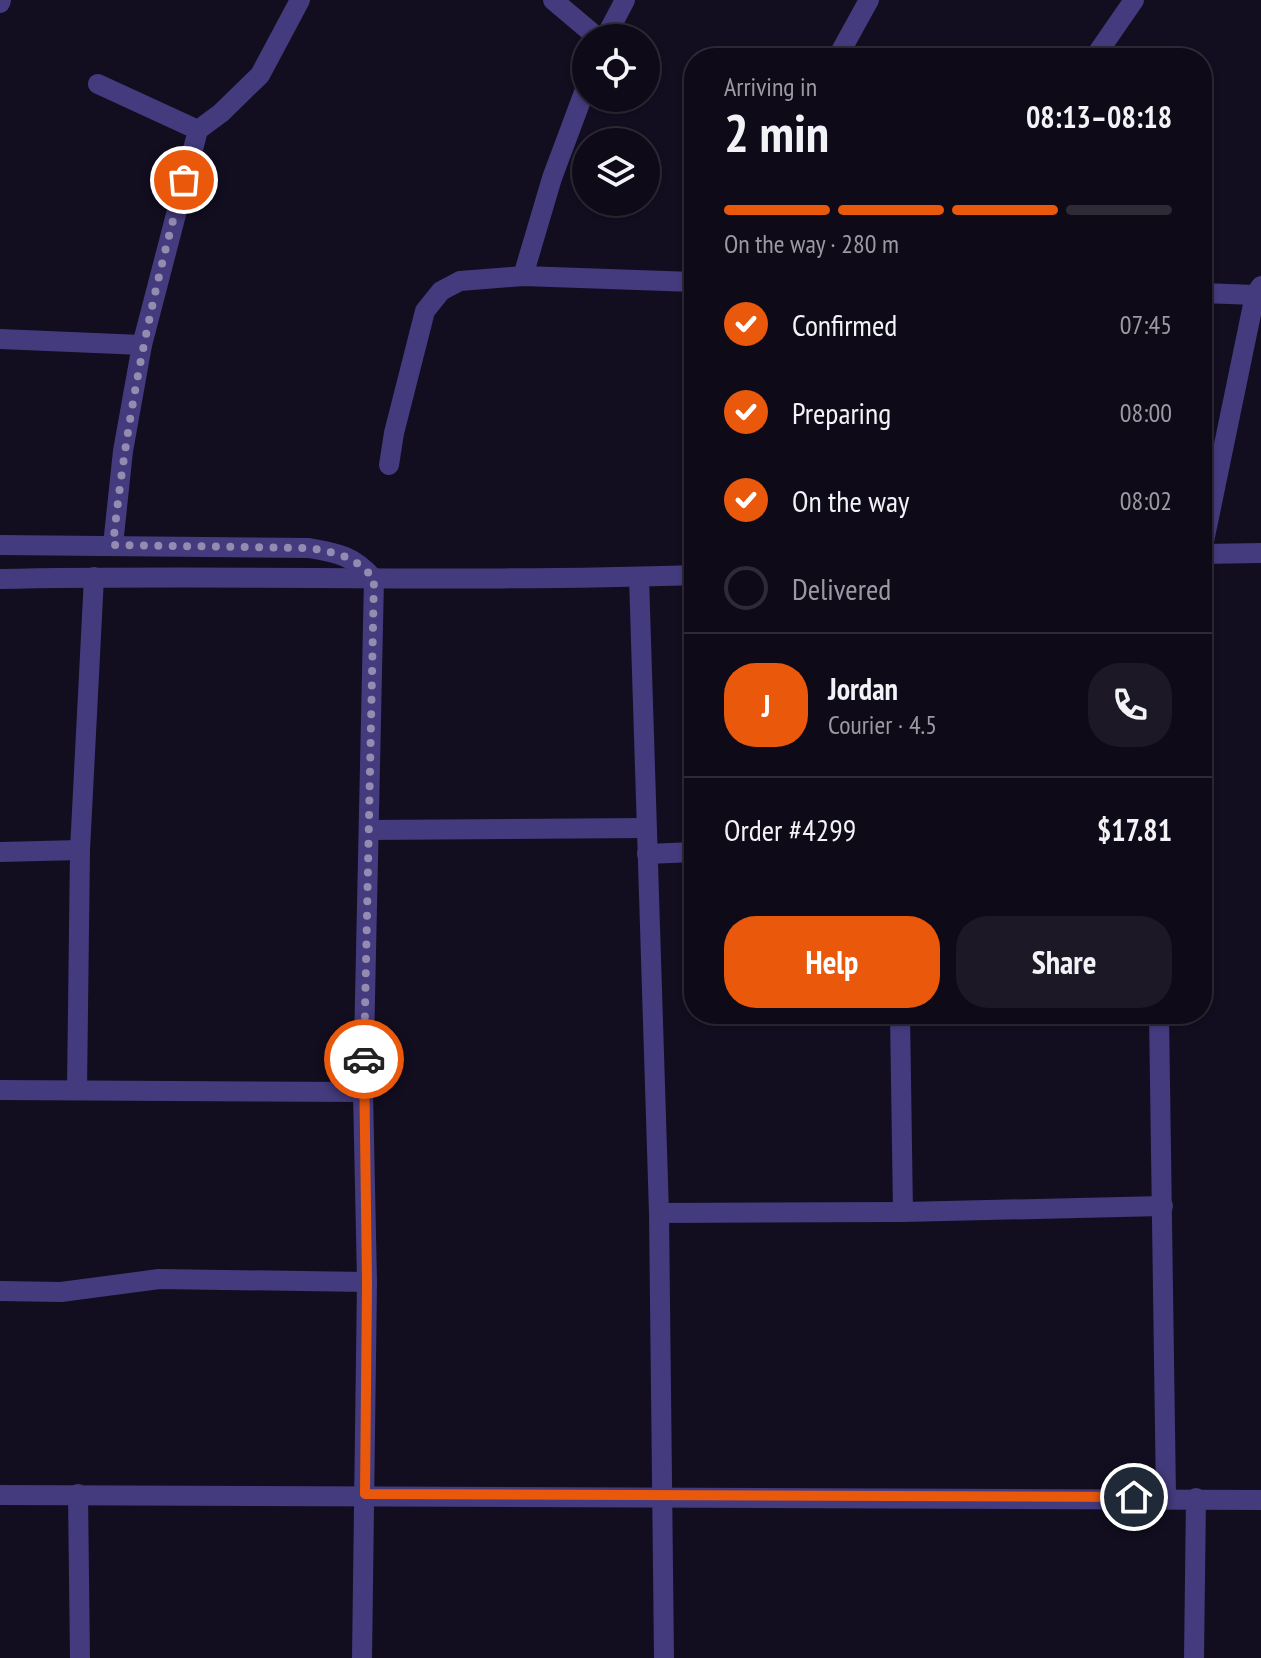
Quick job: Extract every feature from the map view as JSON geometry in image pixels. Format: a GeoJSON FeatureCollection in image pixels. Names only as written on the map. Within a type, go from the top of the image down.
{"type":"FeatureCollection","features":[{"type":"Feature","properties":{"kind":"street"},"geometry":{"type":"LineString","coordinates":[[113,545],[123,451],[142,345],[198,130],[221,113],[260,75],[300,0]]}},
{"type":"Feature","properties":{"kind":"street"},"geometry":{"type":"LineString","coordinates":[[553,0],[581,24]]}},
{"type":"Feature","properties":{"kind":"street"},"geometry":{"type":"LineString","coordinates":[[612,24],[625,0]]}},
{"type":"Feature","properties":{"kind":"street"},"geometry":{"type":"LineString","coordinates":[[843,48],[869,0]]}},
{"type":"Feature","properties":{"kind":"street"},"geometry":{"type":"LineString","coordinates":[[1101,48],[1134,0]]}},
{"type":"Feature","properties":{"kind":"street"},"geometry":{"type":"LineString","coordinates":[[98,84],[198,130]]}},
{"type":"Feature","properties":{"kind":"street"},"geometry":{"type":"LineString","coordinates":[[523,276],[552,178],[577,112]]}},
{"type":"Feature","properties":{"kind":"street"},"geometry":{"type":"LineString","coordinates":[[389,465],[394,433],[425,311],[441,291],[460,281],[523,276],[684,282]]}},
{"type":"Feature","properties":{"kind":"street"},"geometry":{"type":"LineString","coordinates":[[1212,293],[1258,291],[1212,505]]}},
{"type":"Feature","properties":{"kind":"street"},"geometry":{"type":"LineString","coordinates":[[0,339],[142,345]]}},
{"type":"Feature","properties":{"kind":"street"},"geometry":{"type":"LineString","coordinates":[[0,545],[309,548],[338,553],[361,564],[374,579],[363,1092],[367,1282],[362,1658]]}},
{"type":"Feature","properties":{"kind":"street"},"geometry":{"type":"LineString","coordinates":[[1212,552],[1261,553]]}},
{"type":"Feature","properties":{"kind":"street"},"geometry":{"type":"LineString","coordinates":[[0,579],[684,575]]}},
{"type":"Feature","properties":{"kind":"street"},"geometry":{"type":"LineString","coordinates":[[77,1090],[80,850],[94,577]]}},
{"type":"Feature","properties":{"kind":"street"},"geometry":{"type":"LineString","coordinates":[[639,577],[659,1213],[664,1658]]}},
{"type":"Feature","properties":{"kind":"street"},"geometry":{"type":"LineString","coordinates":[[369,830],[646,828]]}},
{"type":"Feature","properties":{"kind":"street"},"geometry":{"type":"LineString","coordinates":[[0,852],[80,850]]}},
{"type":"Feature","properties":{"kind":"street"},"geometry":{"type":"LineString","coordinates":[[647,854],[684,852]]}},
{"type":"Feature","properties":{"kind":"street"},"geometry":{"type":"LineString","coordinates":[[900,1024],[903,1212]]}},
{"type":"Feature","properties":{"kind":"street"},"geometry":{"type":"LineString","coordinates":[[1159,1024],[1166,1497]]}},
{"type":"Feature","properties":{"kind":"street"},"geometry":{"type":"LineString","coordinates":[[0,1090],[363,1092]]}},
{"type":"Feature","properties":{"kind":"street"},"geometry":{"type":"LineString","coordinates":[[659,1213],[1163,1206]]}},
{"type":"Feature","properties":{"kind":"street"},"geometry":{"type":"LineString","coordinates":[[0,1291],[61,1292],[159,1279],[367,1282]]}},
{"type":"Feature","properties":{"kind":"street"},"geometry":{"type":"LineString","coordinates":[[78,1494],[80,1658]]}},
{"type":"Feature","properties":{"kind":"street"},"geometry":{"type":"LineString","coordinates":[[0,1495],[1166,1497],[1261,1500]]}},
{"type":"Feature","properties":{"kind":"street"},"geometry":{"type":"LineString","coordinates":[[1194,1658],[1196,1498]]}},
{"type":"Feature","properties":{"kind":"way so far"},"geometry":{"type":"LineString","coordinates":[[184,180],[142,345],[123,451],[113,545],[309,548],[338,553],[361,564],[374,579],[364,1059]]}},
{"type":"Feature","properties":{"kind":"route"},"geometry":{"type":"LineString","coordinates":[[364,1059],[367,1282],[365,1494],[1134,1497]]}}]}
